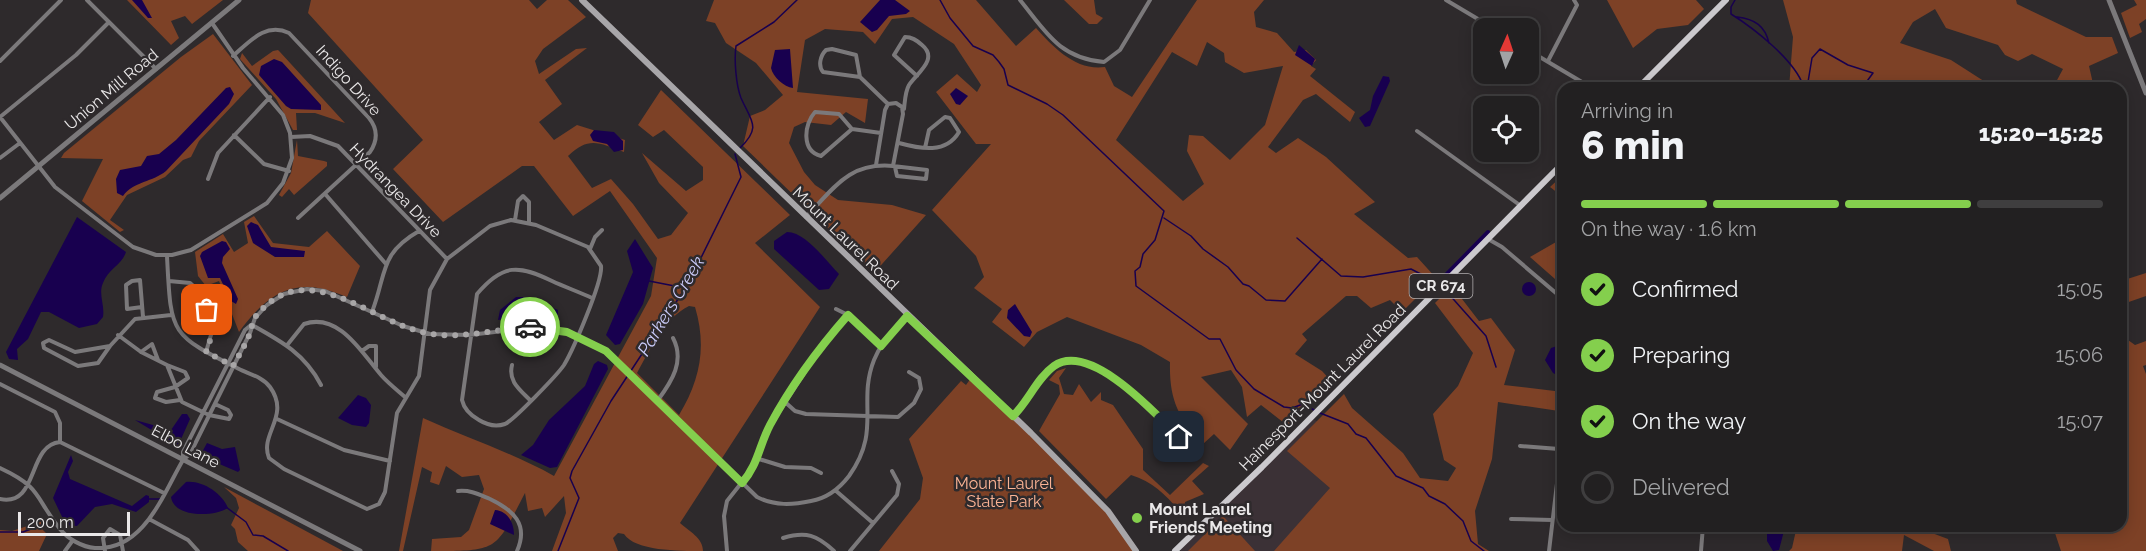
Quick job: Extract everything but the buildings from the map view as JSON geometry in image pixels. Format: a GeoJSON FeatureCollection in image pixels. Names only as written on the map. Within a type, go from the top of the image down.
{"type":"FeatureCollection","features":[{"type":"Feature","properties":{"kind":"main road","name":"Mount Laurel Road"},"geometry":{"type":"LineString","coordinates":[[582,0],[1013,416],[1108,511],[1136,551]]}},
{"type":"Feature","properties":{"kind":"main road"},"geometry":{"type":"LineString","coordinates":[[1644,82],[1726,0]]}},
{"type":"Feature","properties":{"kind":"main road","name":"Hainesport-Mount Laurel Road"},"geometry":{"type":"LineString","coordinates":[[1175,551],[1557,169]]}},
{"type":"Feature","properties":{"kind":"street"},"geometry":{"type":"LineString","coordinates":[[0,61],[61,0]]}},
{"type":"Feature","properties":{"kind":"street"},"geometry":{"type":"LineString","coordinates":[[87,0],[156,69]]}},
{"type":"Feature","properties":{"kind":"street","name":"Union Mill Road"},"geometry":{"type":"LineString","coordinates":[[0,198],[239,0]]}},
{"type":"Feature","properties":{"kind":"street"},"geometry":{"type":"LineString","coordinates":[[1020,0],[1056,44],[1082,60],[1104,62],[1120,50],[1150,0]]}},
{"type":"Feature","properties":{"kind":"street"},"geometry":{"type":"LineString","coordinates":[[1446,0],[1476,18]]}},
{"type":"Feature","properties":{"kind":"street"},"geometry":{"type":"LineString","coordinates":[[1548,61],[1577,5],[1574,0]]}},
{"type":"Feature","properties":{"kind":"street"},"geometry":{"type":"LineString","coordinates":[[2109,0],[2146,93]]}},
{"type":"Feature","properties":{"kind":"street"},"geometry":{"type":"LineString","coordinates":[[109,22],[70,60],[0,117],[59,190],[133,247],[151,255],[167,256],[195,248],[259,209],[277,191],[289,171],[292,158],[291,137],[283,115],[233,56],[212,23]]}},
{"type":"Feature","properties":{"kind":"street","name":"Indigo Drive"},"geometry":{"type":"LineString","coordinates":[[233,56],[267,29],[282,29],[292,35],[374,125],[376,137],[374,146],[326,195],[298,218]]}},
{"type":"Feature","properties":{"kind":"street"},"geometry":{"type":"LineString","coordinates":[[805,217],[855,171],[876,165],[894,166],[927,170],[926,179],[897,176],[894,166],[907,90],[927,63],[928,53],[911,37],[905,37],[894,55],[916,76]]}},
{"type":"Feature","properties":{"kind":"street"},"geometry":{"type":"LineString","coordinates":[[860,77],[823,72],[820,67],[823,52],[832,49],[856,55],[860,77],[888,104],[899,105],[903,112]]}},
{"type":"Feature","properties":{"kind":"street"},"geometry":{"type":"LineString","coordinates":[[1539,56],[1582,82]]}},
{"type":"Feature","properties":{"kind":"street"},"geometry":{"type":"LineString","coordinates":[[208,179],[216,157],[270,97]]}},
{"type":"Feature","properties":{"kind":"street"},"geometry":{"type":"LineString","coordinates":[[876,165],[888,104]]}},
{"type":"Feature","properties":{"kind":"street"},"geometry":{"type":"LineString","coordinates":[[852,129],[821,156],[816,155],[806,143],[806,136],[815,112],[839,114],[852,129],[881,133]]}},
{"type":"Feature","properties":{"kind":"street"},"geometry":{"type":"LineString","coordinates":[[899,143],[925,148],[942,147],[958,135],[959,128],[950,118],[945,117],[929,130],[925,148]]}},
{"type":"Feature","properties":{"kind":"street"},"geometry":{"type":"LineString","coordinates":[[1417,131],[1521,206]]}},
{"type":"Feature","properties":{"kind":"street"},"geometry":{"type":"LineString","coordinates":[[234,135],[264,164],[289,171]]}},
{"type":"Feature","properties":{"kind":"street","name":"Hydrangea Drive"},"geometry":{"type":"LineString","coordinates":[[291,137],[310,136],[330,141],[357,165],[447,259]]}},
{"type":"Feature","properties":{"kind":"street"},"geometry":{"type":"LineString","coordinates":[[0,158],[20,143]]}},
{"type":"Feature","properties":{"kind":"street"},"geometry":{"type":"LineString","coordinates":[[326,195],[386,264]]}},
{"type":"Feature","properties":{"kind":"street"},"geometry":{"type":"LineString","coordinates":[[515,218],[519,199],[527,197],[529,223]]}},
{"type":"Feature","properties":{"kind":"street"},"geometry":{"type":"LineString","coordinates":[[167,256],[171,315],[181,335],[206,352],[262,380],[270,387],[277,403],[277,419],[267,445],[267,454],[272,461],[360,508],[372,508],[382,501],[397,413],[420,372],[431,286],[447,259],[490,226],[515,218],[590,249],[600,261],[602,271],[592,298],[577,336],[562,368],[514,418],[501,425],[487,424],[467,411],[461,395],[477,294],[507,270],[516,268],[530,270],[592,298]]}},
{"type":"Feature","properties":{"kind":"street"},"geometry":{"type":"LineString","coordinates":[[590,249],[595,237],[602,230]]}},
{"type":"Feature","properties":{"kind":"street"},"geometry":{"type":"LineString","coordinates":[[372,312],[381,288],[386,264],[398,245],[419,231]]}},
{"type":"Feature","properties":{"kind":"street"},"geometry":{"type":"LineString","coordinates":[[1488,239],[1502,247],[1557,294]]}},
{"type":"Feature","properties":{"kind":"street"},"geometry":{"type":"LineString","coordinates":[[142,307],[127,309],[126,285],[132,281],[140,280],[143,317]]}},
{"type":"Feature","properties":{"kind":"street"},"geometry":{"type":"LineString","coordinates":[[169,281],[190,283],[200,292],[213,328],[206,352]]}},
{"type":"Feature","properties":{"kind":"street"},"geometry":{"type":"LineString","coordinates":[[0,468],[28,483],[40,496],[60,529],[73,540],[84,546],[105,550],[123,544],[138,535],[183,460],[190,454],[255,318],[273,300],[292,291],[307,289],[325,291],[425,333],[470,335],[537,327],[577,336],[611,356],[757,497],[784,505],[817,500],[835,490],[864,452],[871,372],[881,346],[907,316]]}},
{"type":"Feature","properties":{"kind":"street"},"geometry":{"type":"LineString","coordinates":[[836,309],[848,315],[881,346]]}},
{"type":"Feature","properties":{"kind":"street"},"geometry":{"type":"LineString","coordinates":[[111,346],[75,352],[49,340],[43,343],[44,348],[81,367],[98,363],[131,321],[143,317],[171,315]]}},
{"type":"Feature","properties":{"kind":"street"},"geometry":{"type":"LineString","coordinates":[[727,551],[724,507],[730,495],[742,483],[759,459],[768,430],[785,402],[825,341],[848,315]]}},
{"type":"Feature","properties":{"kind":"street"},"geometry":{"type":"LineString","coordinates":[[288,344],[304,324],[321,322],[343,332],[405,397]]}},
{"type":"Feature","properties":{"kind":"street"},"geometry":{"type":"LineString","coordinates":[[252,325],[288,344],[309,364],[321,385]]}},
{"type":"Feature","properties":{"kind":"street"},"geometry":{"type":"LineString","coordinates":[[183,460],[183,452],[202,411],[245,330],[252,325]]}},
{"type":"Feature","properties":{"kind":"street"},"geometry":{"type":"LineString","coordinates":[[118,335],[141,352],[187,374],[188,378],[175,387],[157,392],[155,398],[166,402],[180,400],[224,420],[230,417],[228,410],[215,404]]}},
{"type":"Feature","properties":{"kind":"street"},"geometry":{"type":"LineString","coordinates":[[658,400],[668,386],[678,361],[678,348],[673,338]]}},
{"type":"Feature","properties":{"kind":"street"},"geometry":{"type":"LineString","coordinates":[[141,352],[152,344],[159,360]]}},
{"type":"Feature","properties":{"kind":"street"},"geometry":{"type":"LineString","coordinates":[[362,351],[371,345],[377,348],[376,368]]}},
{"type":"Feature","properties":{"kind":"street"},"geometry":{"type":"LineString","coordinates":[[1013,416],[1051,368],[1064,361],[1074,361],[1121,381],[1179,437]]}},
{"type":"Feature","properties":{"kind":"street","name":"Elbo Lane"},"geometry":{"type":"LineString","coordinates":[[0,365],[360,551]]}},
{"type":"Feature","properties":{"kind":"street"},"geometry":{"type":"LineString","coordinates":[[167,365],[180,400]]}},
{"type":"Feature","properties":{"kind":"street"},"geometry":{"type":"LineString","coordinates":[[512,365],[510,374],[513,381],[530,400]]}},
{"type":"Feature","properties":{"kind":"street"},"geometry":{"type":"LineString","coordinates":[[785,402],[803,414],[898,417],[920,395],[922,386],[919,378],[909,372]]}},
{"type":"Feature","properties":{"kind":"street"},"geometry":{"type":"LineString","coordinates":[[0,385],[55,412],[60,423],[60,441]]}},
{"type":"Feature","properties":{"kind":"street"},"geometry":{"type":"LineString","coordinates":[[277,419],[340,448],[390,461]]}},
{"type":"Feature","properties":{"kind":"street"},"geometry":{"type":"LineString","coordinates":[[0,499],[8,500],[24,492],[43,450],[50,444],[60,441],[164,494]]}},
{"type":"Feature","properties":{"kind":"street"},"geometry":{"type":"LineString","coordinates":[[1520,446],[1557,449]]}},
{"type":"Feature","properties":{"kind":"street"},"geometry":{"type":"LineString","coordinates":[[759,459],[785,467],[811,468],[821,472]]}},
{"type":"Feature","properties":{"kind":"street"},"geometry":{"type":"LineString","coordinates":[[850,551],[898,491],[899,484],[892,471]]}},
{"type":"Feature","properties":{"kind":"street"},"geometry":{"type":"LineString","coordinates":[[1549,551],[1557,478]]}},
{"type":"Feature","properties":{"kind":"street"},"geometry":{"type":"LineString","coordinates":[[458,491],[470,490],[510,508],[520,522],[521,538],[517,551]]}},
{"type":"Feature","properties":{"kind":"street"},"geometry":{"type":"LineString","coordinates":[[835,490],[873,524]]}},
{"type":"Feature","properties":{"kind":"street"},"geometry":{"type":"LineString","coordinates":[[149,519],[188,540],[198,551]]}},
{"type":"Feature","properties":{"kind":"street"},"geometry":{"type":"LineString","coordinates":[[1511,519],[1552,520]]}},
{"type":"Feature","properties":{"kind":"street"},"geometry":{"type":"LineString","coordinates":[[105,550],[104,535],[110,530],[120,535],[123,551]]}},
{"type":"Feature","properties":{"kind":"street"},"geometry":{"type":"LineString","coordinates":[[1701,551],[1703,532]]}},
{"type":"Feature","properties":{"kind":"street"},"geometry":{"type":"LineString","coordinates":[[783,538],[810,534],[834,551]]}},
{"type":"Feature","properties":{"kind":"street"},"geometry":{"type":"LineString","coordinates":[[65,551],[73,540]]}},
{"type":"Feature","properties":{"kind":"shaded area"},"geometry":{"type":"Polygon","coordinates":[[[132,0],[142,0],[152,18],[148,18],[132,0]]]}},
{"type":"Feature","properties":{"kind":"shaded area"},"geometry":{"type":"Polygon","coordinates":[[[880,0],[895,0],[910,11],[906,14],[889,16],[877,30],[872,32],[860,22],[880,0]]]}},
{"type":"Feature","properties":{"kind":"shaded area"},"geometry":{"type":"Polygon","coordinates":[[[1299,45],[1315,59],[1312,66],[1295,55],[1299,45]]]}},
{"type":"Feature","properties":{"kind":"shaded area"},"geometry":{"type":"Polygon","coordinates":[[[790,49],[793,88],[779,81],[771,68],[775,50],[790,49]]]}},
{"type":"Feature","properties":{"kind":"shaded area"},"geometry":{"type":"Polygon","coordinates":[[[274,59],[282,62],[321,105],[321,110],[291,109],[286,106],[259,75],[261,66],[274,59]]]}},
{"type":"Feature","properties":{"kind":"shaded area"},"geometry":{"type":"Polygon","coordinates":[[[1383,76],[1389,77],[1390,81],[1370,126],[1365,127],[1359,118],[1370,110],[1373,96],[1383,76]]]}},
{"type":"Feature","properties":{"kind":"shaded area"},"geometry":{"type":"Polygon","coordinates":[[[230,87],[234,94],[229,104],[166,171],[138,184],[123,196],[117,193],[116,179],[120,170],[141,166],[147,156],[159,154],[176,140],[226,88],[230,87]]]}},
{"type":"Feature","properties":{"kind":"shaded area"},"geometry":{"type":"Polygon","coordinates":[[[956,88],[968,96],[960,105],[956,104],[950,94],[956,88]]]}},
{"type":"Feature","properties":{"kind":"shaded area"},"geometry":{"type":"Polygon","coordinates":[[[594,130],[614,132],[623,141],[623,150],[614,152],[607,144],[593,141],[590,135],[594,130]]]}},
{"type":"Feature","properties":{"kind":"shaded area"},"geometry":{"type":"Polygon","coordinates":[[[77,217],[126,252],[103,283],[101,291],[103,317],[97,324],[79,328],[49,312],[41,312],[28,339],[17,349],[18,360],[9,359],[6,352],[77,217]]]}},
{"type":"Feature","properties":{"kind":"shaded area"},"geometry":{"type":"Polygon","coordinates":[[[251,222],[258,225],[271,247],[305,251],[304,257],[275,257],[253,243],[247,226],[251,222]]]}},
{"type":"Feature","properties":{"kind":"shaded area"},"geometry":{"type":"Polygon","coordinates":[[[787,232],[794,233],[808,242],[839,274],[829,289],[819,290],[774,249],[774,241],[787,232]]]}},
{"type":"Feature","properties":{"kind":"shaded area"},"geometry":{"type":"Polygon","coordinates":[[[635,239],[653,268],[643,304],[620,344],[615,345],[606,335],[633,272],[627,251],[635,239]]]}},
{"type":"Feature","properties":{"kind":"shaded area"},"geometry":{"type":"Polygon","coordinates":[[[222,241],[226,242],[230,249],[223,257],[222,263],[238,299],[236,304],[231,301],[220,278],[208,278],[200,256],[202,252],[222,241]]]}},
{"type":"Feature","properties":{"kind":"shaded area"},"geometry":{"type":"Polygon","coordinates":[[[1526,282],[1532,282],[1536,289],[1532,296],[1526,296],[1522,292],[1522,286],[1526,282]]]}},
{"type":"Feature","properties":{"kind":"shaded area"},"geometry":{"type":"Polygon","coordinates":[[[516,297],[524,297],[558,310],[558,317],[529,315],[498,320],[500,310],[516,297]]]}},
{"type":"Feature","properties":{"kind":"shaded area"},"geometry":{"type":"Polygon","coordinates":[[[1015,304],[1032,332],[1030,337],[1024,336],[1007,318],[1008,310],[1015,304]]]}},
{"type":"Feature","properties":{"kind":"shaded area"},"geometry":{"type":"Polygon","coordinates":[[[1557,346],[1557,375],[1553,373],[1545,360],[1551,348],[1557,346]]]}},
{"type":"Feature","properties":{"kind":"shaded area"},"geometry":{"type":"Polygon","coordinates":[[[598,361],[607,365],[608,369],[557,467],[550,468],[521,455],[533,445],[549,420],[585,386],[594,364],[598,361]]]}},
{"type":"Feature","properties":{"kind":"shaded area"},"geometry":{"type":"Polygon","coordinates":[[[358,395],[366,398],[371,405],[369,423],[366,427],[352,425],[338,418],[358,395]]]}},
{"type":"Feature","properties":{"kind":"shaded area"},"geometry":{"type":"Polygon","coordinates":[[[182,414],[187,414],[190,419],[178,446],[135,420],[171,430],[182,414]]]}},
{"type":"Feature","properties":{"kind":"shaded area"},"geometry":{"type":"Polygon","coordinates":[[[1311,418],[1341,434],[1403,551],[1181,551],[1178,547],[1311,418]]]}},
{"type":"Feature","properties":{"kind":"shaded area"},"geometry":{"type":"Polygon","coordinates":[[[207,443],[222,449],[235,447],[240,470],[238,472],[203,457],[201,454],[207,443]]]}},
{"type":"Feature","properties":{"kind":"shaded area"},"geometry":{"type":"Polygon","coordinates":[[[71,455],[73,461],[68,472],[70,479],[132,506],[146,495],[149,496],[149,502],[136,512],[112,504],[95,507],[77,526],[66,525],[53,498],[71,455]]]}},
{"type":"Feature","properties":{"kind":"shaded area"},"geometry":{"type":"Polygon","coordinates":[[[186,482],[205,485],[221,497],[228,508],[205,514],[195,514],[179,509],[171,497],[186,482]]]}},
{"type":"Feature","properties":{"kind":"shaded area"},"geometry":{"type":"Polygon","coordinates":[[[495,510],[509,518],[514,535],[490,524],[495,510]]]}},
{"type":"Feature","properties":{"kind":"shaded area"},"geometry":{"type":"Polygon","coordinates":[[[1767,532],[1784,532],[1779,550],[1773,551],[1767,541],[1767,532]]]}},
{"type":"Feature","properties":{"kind":"green space"},"geometry":{"type":"Polygon","coordinates":[[[127,0],[223,0],[192,24],[185,16],[171,21],[179,38],[171,45],[127,0]]]}},
{"type":"Feature","properties":{"kind":"green space"},"geometry":{"type":"Polygon","coordinates":[[[311,0],[529,0],[537,9],[547,0],[568,0],[586,17],[543,49],[535,61],[539,74],[576,49],[587,48],[545,80],[562,104],[539,122],[554,140],[577,125],[625,140],[624,152],[594,143],[582,146],[568,156],[592,188],[611,179],[633,204],[658,239],[671,235],[688,213],[659,183],[642,153],[686,191],[703,180],[703,167],[664,130],[653,137],[638,125],[661,90],[790,215],[755,243],[820,307],[680,523],[701,542],[703,551],[647,547],[618,533],[613,538],[618,551],[552,551],[566,513],[564,496],[545,517],[542,508],[528,511],[525,493],[507,527],[492,544],[470,550],[431,551],[432,539],[461,537],[469,530],[484,489],[479,475],[462,477],[446,466],[439,485],[430,482],[432,472],[422,467],[403,551],[399,551],[423,418],[554,476],[651,296],[657,258],[610,191],[573,216],[534,166],[522,166],[443,222],[393,169],[423,140],[308,13],[311,0]],[[689,306],[672,318],[637,373],[679,415],[692,389],[701,350],[701,336],[695,307],[689,306]]]}},
{"type":"Feature","properties":{"kind":"green space"},"geometry":{"type":"Polygon","coordinates":[[[714,0],[976,0],[1016,46],[1036,28],[1066,57],[1085,65],[1105,67],[1114,86],[1132,97],[1197,0],[1264,0],[1254,12],[1256,27],[1277,33],[1294,52],[1306,50],[1316,60],[1311,66],[1316,69],[1310,76],[1355,112],[1350,122],[1316,94],[1303,100],[1268,147],[1276,153],[1298,138],[1326,157],[1375,202],[1354,214],[1408,258],[1417,257],[1436,278],[1393,321],[1398,308],[1390,300],[1371,308],[1357,296],[1346,296],[1302,334],[1307,340],[1295,354],[1322,371],[1332,382],[1288,426],[1261,405],[1247,417],[1242,387],[1231,370],[1201,377],[1248,424],[1230,450],[1214,434],[1203,444],[1187,425],[1177,407],[1171,387],[1170,362],[1141,345],[1067,317],[1037,332],[1024,347],[992,322],[1002,309],[974,288],[984,277],[976,256],[932,210],[991,144],[976,144],[936,92],[957,74],[977,92],[981,85],[954,44],[913,17],[892,19],[875,44],[863,32],[825,29],[805,40],[797,92],[868,99],[865,123],[846,112],[831,125],[805,122],[794,127],[789,143],[804,172],[815,185],[838,200],[892,205],[926,215],[874,273],[743,146],[750,116],[765,110],[783,95],[756,63],[726,43],[715,23],[706,21],[714,0]],[[1207,42],[1197,66],[1172,52],[1116,140],[1183,201],[1204,184],[1187,151],[1189,135],[1203,136],[1230,160],[1265,125],[1283,66],[1244,73],[1225,62],[1224,53],[1207,42]]]}},
{"type":"Feature","properties":{"kind":"green space"},"geometry":{"type":"Polygon","coordinates":[[[1064,0],[1094,0],[1096,14],[1103,18],[1097,24],[1089,24],[1064,0]]]}},
{"type":"Feature","properties":{"kind":"green space"},"geometry":{"type":"Polygon","coordinates":[[[1607,0],[1696,0],[1704,9],[1688,25],[1657,29],[1633,48],[1607,0]]]}},
{"type":"Feature","properties":{"kind":"green space"},"geometry":{"type":"Polygon","coordinates":[[[1783,0],[2016,0],[2017,4],[2086,37],[2112,37],[2118,53],[2089,66],[2093,82],[2056,82],[2063,69],[2032,54],[2018,61],[2005,55],[1998,45],[1946,28],[1935,9],[1913,22],[1900,43],[1951,60],[1985,82],[1789,82],[1793,37],[1783,0]]]}},
{"type":"Feature","properties":{"kind":"green space"},"geometry":{"type":"Polygon","coordinates":[[[2134,0],[2146,0],[2146,19],[2139,24],[2142,32],[2130,38],[2121,13],[2137,5],[2134,0]]]}},
{"type":"Feature","properties":{"kind":"green space"},"geometry":{"type":"Polygon","coordinates":[[[213,34],[252,85],[199,141],[191,157],[183,160],[165,177],[127,195],[110,220],[124,230],[120,232],[82,201],[103,159],[61,158],[64,153],[181,57],[213,34]]]}},
{"type":"Feature","properties":{"kind":"green space"},"geometry":{"type":"Polygon","coordinates":[[[278,50],[345,123],[315,113],[296,113],[297,130],[293,130],[276,99],[240,59],[242,53],[252,66],[278,50]]]}},
{"type":"Feature","properties":{"kind":"green space"},"geometry":{"type":"Polygon","coordinates":[[[297,140],[298,156],[327,162],[327,166],[294,195],[289,189],[282,197],[279,195],[291,173],[297,140]]]}},
{"type":"Feature","properties":{"kind":"green space"},"geometry":{"type":"Polygon","coordinates":[[[1557,181],[1557,192],[1550,187],[1557,181]]]}},
{"type":"Feature","properties":{"kind":"green space"},"geometry":{"type":"Polygon","coordinates":[[[254,216],[273,243],[309,247],[327,231],[360,266],[347,297],[313,287],[286,290],[262,306],[239,332],[219,281],[206,286],[198,276],[195,252],[223,234],[234,252],[248,243],[244,222],[254,216]]]}},
{"type":"Feature","properties":{"kind":"green space"},"geometry":{"type":"Polygon","coordinates":[[[1557,241],[1557,276],[1555,279],[1530,257],[1557,241]]]}},
{"type":"Feature","properties":{"kind":"green space"},"geometry":{"type":"Polygon","coordinates":[[[2146,273],[2146,296],[2127,303],[2127,279],[2146,273]]]}},
{"type":"Feature","properties":{"kind":"green space"},"geometry":{"type":"Polygon","coordinates":[[[1452,286],[1479,321],[1491,318],[1515,350],[1504,385],[1557,391],[1557,411],[1498,402],[1492,459],[1475,511],[1478,544],[1489,551],[1274,551],[1330,488],[1287,451],[1344,394],[1352,408],[1403,453],[1420,478],[1448,481],[1456,468],[1444,460],[1433,414],[1458,386],[1473,353],[1435,303],[1452,286]]]}},
{"type":"Feature","properties":{"kind":"green space"},"geometry":{"type":"Polygon","coordinates":[[[2127,339],[2135,345],[2146,341],[2146,365],[2143,366],[2146,374],[2146,551],[2061,551],[2055,532],[2127,532],[2127,339]]]}},
{"type":"Feature","properties":{"kind":"green space"},"geometry":{"type":"Polygon","coordinates":[[[1066,368],[1059,378],[1064,394],[1073,395],[1079,384],[1091,402],[1101,392],[1101,400],[1113,405],[1143,449],[1143,470],[1170,495],[1203,463],[1209,466],[1192,481],[1204,494],[1185,502],[1184,516],[1154,486],[1131,475],[1106,499],[1039,431],[1060,394],[1059,385],[1049,380],[1057,371],[1066,368]]]}},
{"type":"Feature","properties":{"kind":"green space","name":"Mount Laurel State Park"},"geometry":{"type":"Polygon","coordinates":[[[971,378],[1108,511],[1136,551],[879,551],[920,499],[923,478],[909,439],[961,381],[966,385],[971,378]]]}},
{"type":"Feature","properties":{"kind":"green space"},"geometry":{"type":"Polygon","coordinates":[[[224,487],[343,551],[248,551],[238,542],[235,529],[231,525],[239,508],[236,498],[224,487]]]}},
{"type":"Feature","properties":{"kind":"green space"},"geometry":{"type":"Polygon","coordinates":[[[1223,516],[1255,551],[1188,551],[1223,516]]]}},
{"type":"Feature","properties":{"kind":"green space"},"geometry":{"type":"Polygon","coordinates":[[[46,520],[42,529],[47,534],[39,551],[0,551],[0,530],[12,531],[46,520]]]}},
{"type":"Feature","properties":{"kind":"green space"},"geometry":{"type":"Polygon","coordinates":[[[1796,532],[1932,532],[1948,539],[1951,551],[1934,551],[1904,535],[1902,551],[1789,551],[1792,548],[1796,532]]]}},
{"type":"Feature","properties":{"kind":"waterway","name":"Parkers Creek"},"geometry":{"type":"LineString","coordinates":[[740,148],[747,141],[753,129],[738,86],[735,65],[736,46],[774,22],[797,0]]}},
{"type":"Feature","properties":{"kind":"waterway"},"geometry":{"type":"LineString","coordinates":[[940,0],[950,18],[973,46],[993,55],[999,62],[1004,69],[1008,85],[1047,104],[1063,115],[1164,211],[1155,240],[1143,254],[1140,267],[1135,271],[1136,286],[1209,339],[1220,339],[1236,370],[1254,389],[1284,407],[1292,408],[1303,404],[1316,411]]}},
{"type":"Feature","properties":{"kind":"waterway"},"geometry":{"type":"LineString","coordinates":[[1735,0],[1731,7],[1731,14],[1773,46],[1791,65],[1802,82]]}},
{"type":"Feature","properties":{"kind":"waterway"},"geometry":{"type":"LineString","coordinates":[[1737,17],[1758,24],[1765,32],[1769,43]]}},
{"type":"Feature","properties":{"kind":"waterway"},"geometry":{"type":"LineString","coordinates":[[1808,82],[1812,58],[1820,49],[1848,65],[1873,73],[1866,82]]}},
{"type":"Feature","properties":{"kind":"waterway","name":"Parkers Creek"},"geometry":{"type":"LineString","coordinates":[[558,551],[579,498],[570,478],[572,471],[611,401],[688,284],[741,177],[735,154]]}},
{"type":"Feature","properties":{"kind":"waterway"},"geometry":{"type":"LineString","coordinates":[[1164,218],[1191,236],[1203,249],[1228,267],[1243,284],[1266,300],[1285,301],[1322,259]]}},
{"type":"Feature","properties":{"kind":"waterway"},"geometry":{"type":"LineString","coordinates":[[1438,283],[1488,232]]}},
{"type":"Feature","properties":{"kind":"waterway"},"geometry":{"type":"LineString","coordinates":[[1297,238],[1341,276],[1363,277],[1411,269],[1438,283]]}},
{"type":"Feature","properties":{"kind":"waterway"},"geometry":{"type":"LineString","coordinates":[[649,281],[685,288]]}},
{"type":"Feature","properties":{"kind":"waterway"},"geometry":{"type":"LineString","coordinates":[[1447,292],[1486,336],[1496,367]]}},
{"type":"Feature","properties":{"kind":"waterway"},"geometry":{"type":"LineString","coordinates":[[1320,413],[1348,424],[1356,434],[1366,438],[1396,476],[1423,488],[1429,496],[1445,504],[1463,521],[1471,541],[1484,551]]}},
{"type":"Feature","properties":{"kind":"waterway"},"geometry":{"type":"LineString","coordinates":[[149,499],[160,499]]}},
{"type":"Feature","properties":{"kind":"waterway"},"geometry":{"type":"LineString","coordinates":[[226,507],[246,522],[253,535],[263,536],[288,551]]}},
{"type":"Feature","properties":{"kind":"waterway"},"geometry":{"type":"LineString","coordinates":[[0,532],[23,532],[47,523]]}},
{"type":"Feature","properties":{"kind":"way so far"},"geometry":{"type":"LineString","coordinates":[[207,310],[213,332],[206,352],[233,366],[255,318],[267,305],[292,291],[307,289],[325,291],[402,326],[425,333],[470,335],[530,327]]}},
{"type":"Feature","properties":{"kind":"place","name":"Mount Laurel Friends Meeting"},"geometry":{"type":"Point","coordinates":[1137,518]}},
{"type":"Feature","properties":{"kind":"route"},"geometry":{"type":"LineString","coordinates":[[530,327],[567,332],[606,351],[742,483],[759,459],[772,422],[825,341],[848,315],[881,346],[907,316],[1013,416],[1051,368],[1064,361],[1074,361],[1130,387],[1179,437]]}}]}
